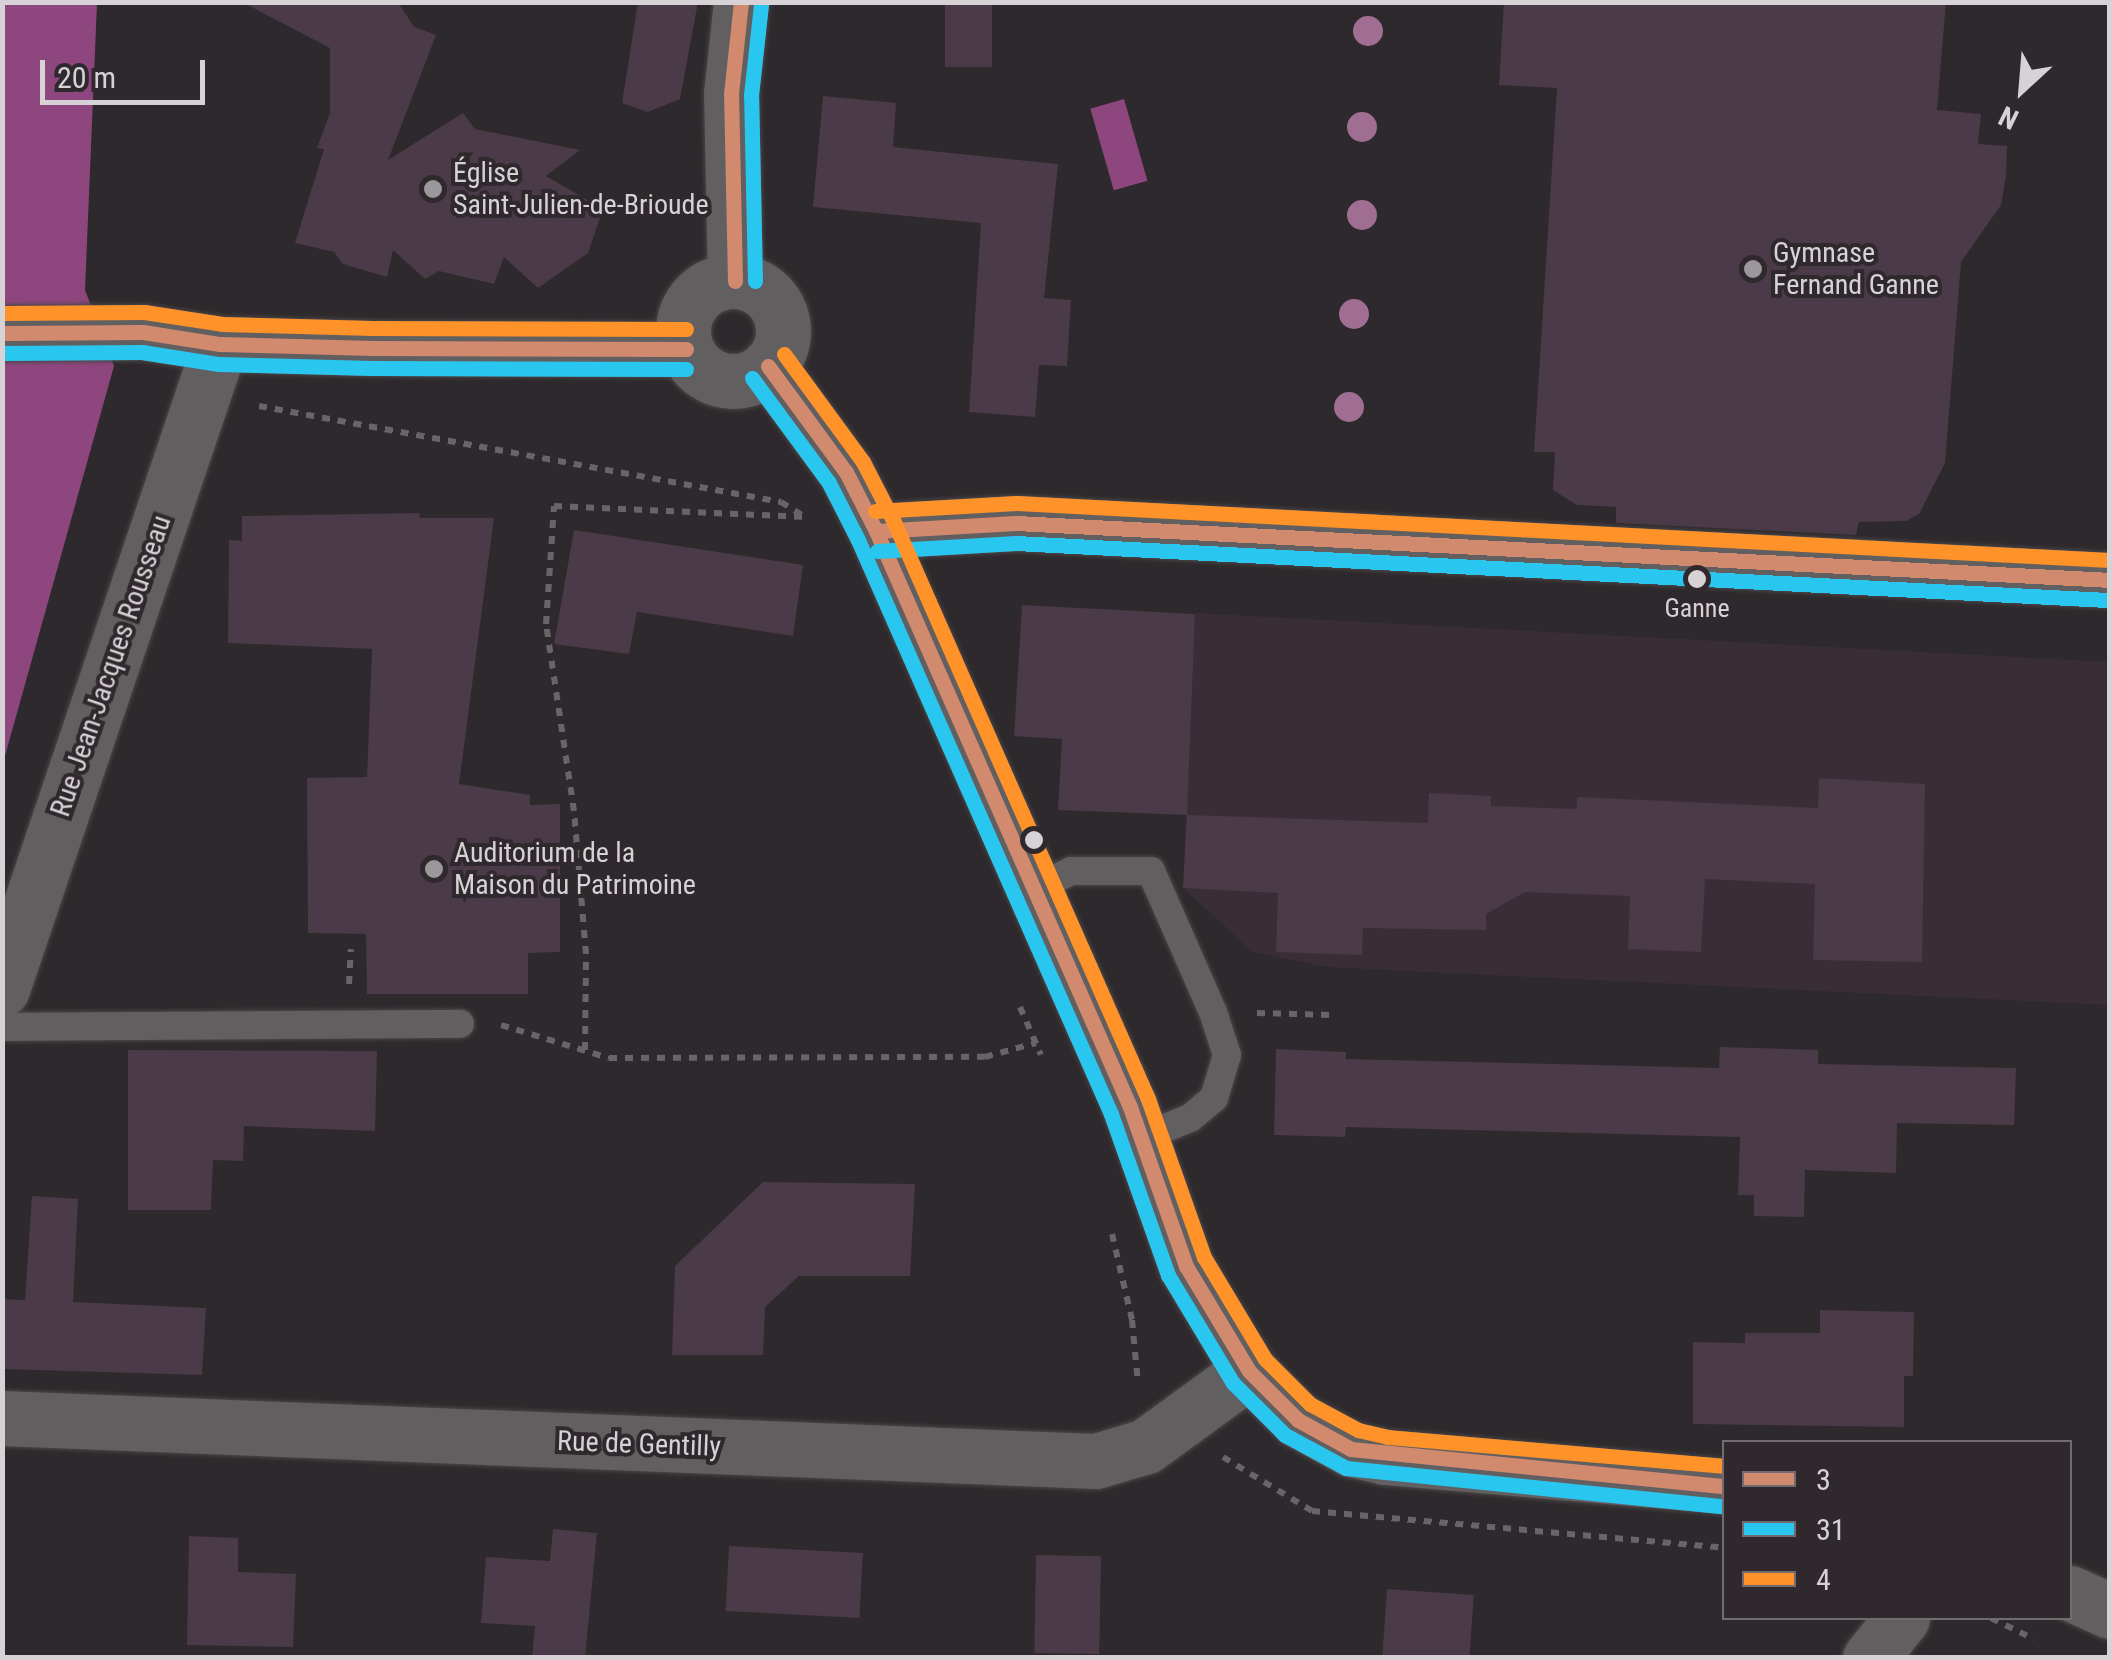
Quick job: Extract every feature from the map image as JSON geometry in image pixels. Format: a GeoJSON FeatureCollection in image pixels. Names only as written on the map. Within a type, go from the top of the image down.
{"type":"FeatureCollection","features":[{"type":"Feature","properties":{"kind":"street"},"geometry":{"type":"LineString","coordinates":[[735,281],[730,134],[741,2]]}},
{"type":"Feature","properties":{"kind":"street"},"geometry":{"type":"LineString","coordinates":[[735,281],[765,292],[782,320],[782,337],[768,366],[755,376],[722,380],[694,363],[686,349],[684,316],[703,290],[735,281]]}},
{"type":"Feature","properties":{"kind":"street"},"geometry":{"type":"LineString","coordinates":[[2,332],[143,332],[220,344],[686,349]]}},
{"type":"Feature","properties":{"kind":"street","name":"Rue Jean-Jacques Rousseau"},"geometry":{"type":"LineString","coordinates":[[2,988],[220,344]]}},
{"type":"Feature","properties":{"kind":"street"},"geometry":{"type":"LineString","coordinates":[[768,366],[846,472],[876,531],[1092,1020],[1141,1138],[1186,1266],[1249,1372],[1298,1420],[1351,1449],[1385,1457],[1722,1486]]}},
{"type":"Feature","properties":{"kind":"street"},"geometry":{"type":"LineString","coordinates":[[876,531],[1016,523],[2110,580]]}},
{"type":"Feature","properties":{"kind":"street","name":"Rue de Gentilly"},"geometry":{"type":"LineString","coordinates":[[2,1418],[1096,1462],[1146,1446],[1249,1372]]}},
{"type":"Feature","properties":{"kind":"street"},"geometry":{"type":"LineString","coordinates":[[2072,1594],[2110,1611]]}},
{"type":"Feature","properties":{"kind":"street"},"geometry":{"type":"LineString","coordinates":[[1870,1658],[1900,1620]]}},
{"type":"Feature","properties":{"kind":"lane"},"geometry":{"type":"LineString","coordinates":[[1034,889],[1071,870],[1150,872],[1213,1012],[1227,1054],[1214,1098],[1190,1118],[1141,1138]]}},
{"type":"Feature","properties":{"kind":"lane"},"geometry":{"type":"LineString","coordinates":[[2,1027],[460,1024]]}},
{"type":"Feature","properties":{"kind":"path"},"geometry":{"type":"LineString","coordinates":[[202,396],[781,502],[806,518],[814,536]]}},
{"type":"Feature","properties":{"kind":"path"},"geometry":{"type":"LineString","coordinates":[[585,1050],[586,954],[574,811],[546,624],[554,506],[806,518]]}},
{"type":"Feature","properties":{"kind":"path"},"geometry":{"type":"LineString","coordinates":[[1012,988],[1044,1060]]}},
{"type":"Feature","properties":{"kind":"path"},"geometry":{"type":"LineString","coordinates":[[1213,1012],[1330,1015]]}},
{"type":"Feature","properties":{"kind":"path"},"geometry":{"type":"LineString","coordinates":[[460,1024],[514,1025],[608,1058],[985,1057],[1036,1043],[1092,1020]]}},
{"type":"Feature","properties":{"kind":"path"},"geometry":{"type":"LineString","coordinates":[[1108,1217],[1132,1320],[1136,1381],[1230,1463],[1312,1510],[1722,1548]]}},
{"type":"Feature","properties":{"kind":"shaded area"},"geometry":{"type":"Polygon","coordinates":[[[3,3],[97,3],[85,290],[114,366],[3,763],[3,3]]]}},
{"type":"Feature","properties":{"kind":"shaded area"},"geometry":{"type":"Polygon","coordinates":[[[1124,99],[1147,181],[1114,190],[1090,109],[1124,99]]]}},
{"type":"Feature","properties":{"kind":"shaded area"},"geometry":{"type":"Polygon","coordinates":[[[1195,613],[2109,662],[2109,1005],[1327,967],[1253,952],[1183,888],[1195,613]]]}},
{"type":"Feature","properties":{"kind":"building","name":"Église Saint-Julien-de-Brioude"},"geometry":{"type":"Polygon","coordinates":[[[242,2],[398,2],[414,27],[436,35],[388,160],[463,113],[475,129],[580,150],[546,176],[603,209],[588,253],[538,288],[504,257],[494,284],[439,271],[425,279],[393,250],[387,277],[343,264],[334,252],[295,243],[324,149],[317,148],[330,113],[330,48],[242,2]]]}},
{"type":"Feature","properties":{"kind":"building"},"geometry":{"type":"Polygon","coordinates":[[[638,2],[698,2],[680,99],[648,112],[622,103],[638,2]]]}},
{"type":"Feature","properties":{"kind":"building"},"geometry":{"type":"Polygon","coordinates":[[[945,2],[992,2],[992,67],[945,67],[945,2]]]}},
{"type":"Feature","properties":{"kind":"building","name":"Gymnase Fernand Ganne"},"geometry":{"type":"Polygon","coordinates":[[[1504,2],[1946,2],[1937,110],[1981,114],[1978,144],[2007,146],[2006,176],[2001,205],[1961,262],[1945,463],[1919,514],[1906,521],[1859,522],[1856,535],[1616,523],[1616,507],[1577,505],[1553,490],[1555,452],[1534,452],[1557,88],[1499,85],[1504,2]]]}},
{"type":"Feature","properties":{"kind":"building"},"geometry":{"type":"Polygon","coordinates":[[[823,96],[896,103],[893,147],[1058,164],[1044,298],[1071,300],[1067,366],[1039,365],[1035,417],[969,412],[981,223],[813,207],[823,96]]]}},
{"type":"Feature","properties":{"kind":"building"},"geometry":{"type":"Polygon","coordinates":[[[419,513],[420,518],[494,518],[459,784],[530,795],[530,805],[560,804],[560,952],[528,953],[528,994],[367,994],[366,934],[308,933],[307,778],[367,777],[372,649],[228,643],[229,540],[242,541],[242,516],[419,513]]]}},
{"type":"Feature","properties":{"kind":"building"},"geometry":{"type":"Polygon","coordinates":[[[574,530],[803,565],[793,636],[637,612],[629,654],[554,644],[574,530]]]}},
{"type":"Feature","properties":{"kind":"building"},"geometry":{"type":"Polygon","coordinates":[[[1022,605],[1195,614],[1187,815],[1058,810],[1062,739],[1014,736],[1022,605]]]}},
{"type":"Feature","properties":{"kind":"building"},"geometry":{"type":"Polygon","coordinates":[[[1819,778],[1925,784],[1922,962],[1813,960],[1815,884],[1705,879],[1701,952],[1628,949],[1630,896],[1525,892],[1486,914],[1486,930],[1363,928],[1362,955],[1276,952],[1278,893],[1183,888],[1187,815],[1428,823],[1429,793],[1491,796],[1491,806],[1577,809],[1577,797],[1818,808],[1819,778]]]}},
{"type":"Feature","properties":{"kind":"building"},"geometry":{"type":"Polygon","coordinates":[[[1720,1047],[1818,1050],[1818,1064],[2016,1068],[2014,1125],[1897,1123],[1896,1173],[1805,1170],[1804,1217],[1754,1216],[1754,1195],[1738,1195],[1740,1137],[1346,1127],[1345,1137],[1274,1135],[1276,1049],[1346,1052],[1346,1059],[1719,1068],[1720,1047]]]}},
{"type":"Feature","properties":{"kind":"building"},"geometry":{"type":"Polygon","coordinates":[[[128,1050],[377,1051],[375,1131],[244,1126],[243,1161],[213,1160],[211,1210],[128,1210],[128,1050]]]}},
{"type":"Feature","properties":{"kind":"building"},"geometry":{"type":"Polygon","coordinates":[[[763,1182],[915,1184],[910,1276],[799,1276],[765,1307],[763,1355],[672,1355],[675,1266],[763,1182]]]}},
{"type":"Feature","properties":{"kind":"building"},"geometry":{"type":"Polygon","coordinates":[[[32,1196],[78,1199],[73,1302],[206,1308],[202,1375],[2,1369],[2,1299],[25,1300],[32,1196]]]}},
{"type":"Feature","properties":{"kind":"building"},"geometry":{"type":"Polygon","coordinates":[[[1820,1310],[1914,1312],[1913,1376],[1904,1376],[1904,1427],[1693,1424],[1693,1342],[1745,1343],[1745,1333],[1820,1333],[1820,1310]]]}},
{"type":"Feature","properties":{"kind":"building"},"geometry":{"type":"Polygon","coordinates":[[[553,1529],[597,1533],[585,1658],[532,1658],[535,1626],[481,1623],[486,1557],[550,1561],[553,1529]]]}},
{"type":"Feature","properties":{"kind":"building"},"geometry":{"type":"Polygon","coordinates":[[[189,1536],[238,1538],[238,1572],[296,1574],[293,1647],[187,1645],[189,1536]]]}},
{"type":"Feature","properties":{"kind":"building"},"geometry":{"type":"Polygon","coordinates":[[[729,1546],[863,1553],[859,1618],[726,1611],[729,1546]]]}},
{"type":"Feature","properties":{"kind":"building"},"geometry":{"type":"Polygon","coordinates":[[[1036,1555],[1101,1556],[1099,1654],[1034,1653],[1036,1555]]]}},
{"type":"Feature","properties":{"kind":"building"},"geometry":{"type":"Polygon","coordinates":[[[1387,1589],[1474,1595],[1469,1658],[1382,1658],[1387,1589]]]}},
{"type":"Feature","properties":{"kind":"transit line","name":"3"},"geometry":{"type":"LineString","coordinates":[[735,281],[731,94],[741,2]]}},
{"type":"Feature","properties":{"kind":"transit line","name":"31"},"geometry":{"type":"LineString","coordinates":[[755,281],[751,95],[761,4]]}},
{"type":"Feature","properties":{"kind":"transit line","name":"4"},"geometry":{"type":"LineString","coordinates":[[2,313],[144,312],[222,324],[373,328],[686,329]]}},
{"type":"Feature","properties":{"kind":"transit line","name":"3"},"geometry":{"type":"LineString","coordinates":[[2,333],[143,332],[220,344],[373,348],[686,349]]}},
{"type":"Feature","properties":{"kind":"transit line","name":"31"},"geometry":{"type":"LineString","coordinates":[[2,353],[142,352],[219,364],[372,368],[686,369]]}},
{"type":"Feature","properties":{"kind":"transit line","name":"4"},"geometry":{"type":"LineString","coordinates":[[784,354],[863,462],[894,522],[1148,1099],[1204,1257],[1265,1359],[1310,1404],[1358,1430],[1388,1437],[1722,1466]]}},
{"type":"Feature","properties":{"kind":"transit line","name":"3"},"geometry":{"type":"LineString","coordinates":[[768,366],[846,472],[876,531],[1130,1107],[1186,1266],[1249,1371],[1298,1420],[1351,1449],[1722,1486]]}},
{"type":"Feature","properties":{"kind":"transit line","name":"31"},"geometry":{"type":"LineString","coordinates":[[752,378],[829,483],[858,540],[1111,1114],[1168,1275],[1233,1383],[1285,1435],[1346,1468],[1722,1506]]}},
{"type":"Feature","properties":{"kind":"transit line","name":"4"},"geometry":{"type":"LineString","coordinates":[[875,511],[1017,503],[2110,560]]}},
{"type":"Feature","properties":{"kind":"transit line","name":"3"},"geometry":{"type":"LineString","coordinates":[[876,531],[1016,523],[2110,580]]}},
{"type":"Feature","properties":{"kind":"transit line","name":"31"},"geometry":{"type":"LineString","coordinates":[[877,551],[1016,543],[2109,600]]}},
{"type":"Feature","properties":{"kind":"place","name":"Église Saint-Julien-de-Brioude"},"geometry":{"type":"Point","coordinates":[433,189]}},
{"type":"Feature","properties":{"kind":"place","name":"Gymnase Fernand Ganne"},"geometry":{"type":"Point","coordinates":[1753,269]}},
{"type":"Feature","properties":{"kind":"place","name":"Ganne"},"geometry":{"type":"Point","coordinates":[1697,579]}},
{"type":"Feature","properties":{"kind":"place","name":"Auditorium de la Maison du Patrimoine"},"geometry":{"type":"Point","coordinates":[434,869]}}]}
